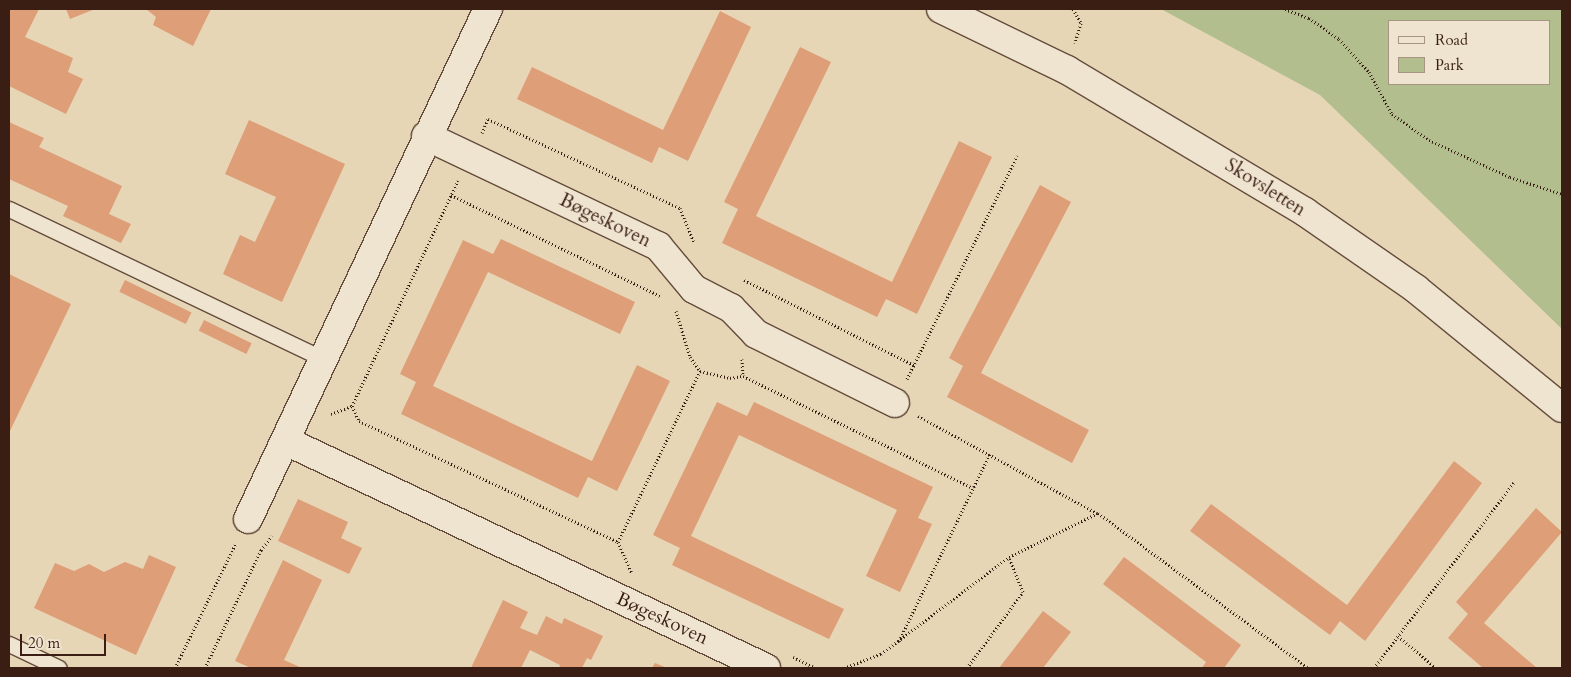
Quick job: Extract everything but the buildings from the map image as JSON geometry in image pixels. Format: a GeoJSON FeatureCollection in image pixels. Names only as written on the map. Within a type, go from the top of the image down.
{"type":"FeatureCollection","features":[{"type":"Feature","properties":{"kind":"street"},"geometry":{"type":"LineString","coordinates":[[248,519],[298,446],[324,359],[426,136],[488,9]]}},
{"type":"Feature","properties":{"kind":"street","name":"Skovsletten"},"geometry":{"type":"LineString","coordinates":[[941,9],[1067,70],[1305,212],[1416,289],[1562,408]]}},
{"type":"Feature","properties":{"kind":"street","name":"Bøgeskoven"},"geometry":{"type":"LineString","coordinates":[[426,136],[658,246],[694,289],[731,308],[756,334],[895,403]]}},
{"type":"Feature","properties":{"kind":"street","name":"Bøgeskoven"},"geometry":{"type":"LineString","coordinates":[[298,446],[766,668]]}},
{"type":"Feature","properties":{"kind":"lane"},"geometry":{"type":"LineString","coordinates":[[9,209],[324,359]]}},
{"type":"Feature","properties":{"kind":"lane"},"geometry":{"type":"LineString","coordinates":[[9,644],[59,668]]}},
{"type":"Feature","properties":{"kind":"path"},"geometry":{"type":"LineString","coordinates":[[1067,70],[1082,23],[1073,9]]}},
{"type":"Feature","properties":{"kind":"path"},"geometry":{"type":"LineString","coordinates":[[1286,9],[1310,18],[1339,39],[1369,72],[1392,114],[1429,140],[1510,177],[1562,194]]}},
{"type":"Feature","properties":{"kind":"path"},"geometry":{"type":"LineString","coordinates":[[298,446],[332,412],[352,406],[488,119],[680,208],[697,250]]}},
{"type":"Feature","properties":{"kind":"path"},"geometry":{"type":"LineString","coordinates":[[1017,156],[895,403],[1098,513],[1308,668]]}},
{"type":"Feature","properties":{"kind":"path"},"geometry":{"type":"LineString","coordinates":[[451,195],[665,298]]}},
{"type":"Feature","properties":{"kind":"path"},"geometry":{"type":"LineString","coordinates":[[736,276],[914,365]]}},
{"type":"Feature","properties":{"kind":"path"},"geometry":{"type":"LineString","coordinates":[[674,303],[690,357],[700,371],[730,378],[743,376],[972,488]]}},
{"type":"Feature","properties":{"kind":"path"},"geometry":{"type":"LineString","coordinates":[[742,350],[743,376]]}},
{"type":"Feature","properties":{"kind":"path"},"geometry":{"type":"LineString","coordinates":[[618,542],[700,371]]}},
{"type":"Feature","properties":{"kind":"path"},"geometry":{"type":"LineString","coordinates":[[352,406],[359,421],[618,542],[633,575],[640,578]]}},
{"type":"Feature","properties":{"kind":"path"},"geometry":{"type":"LineString","coordinates":[[899,642],[990,454]]}},
{"type":"Feature","properties":{"kind":"path"},"geometry":{"type":"LineString","coordinates":[[1374,668],[1514,482]]}},
{"type":"Feature","properties":{"kind":"path"},"geometry":{"type":"LineString","coordinates":[[844,668],[881,654],[899,642],[1009,557],[1098,513]]}},
{"type":"Feature","properties":{"kind":"path"},"geometry":{"type":"LineString","coordinates":[[175,668],[248,519]]}},
{"type":"Feature","properties":{"kind":"path"},"geometry":{"type":"LineString","coordinates":[[204,668],[260,550],[275,531]]}},
{"type":"Feature","properties":{"kind":"path"},"geometry":{"type":"LineString","coordinates":[[967,668],[1022,592],[1009,557]]}},
{"type":"Feature","properties":{"kind":"path"},"geometry":{"type":"LineString","coordinates":[[1398,636],[1436,668]]}},
{"type":"Feature","properties":{"kind":"path"},"geometry":{"type":"LineString","coordinates":[[789,655],[816,668]]}},
{"type":"Feature","properties":{"kind":"green space"},"geometry":{"type":"Polygon","coordinates":[[[1161,9],[1562,9],[1562,329],[1320,95],[1161,9]]]}}]}
